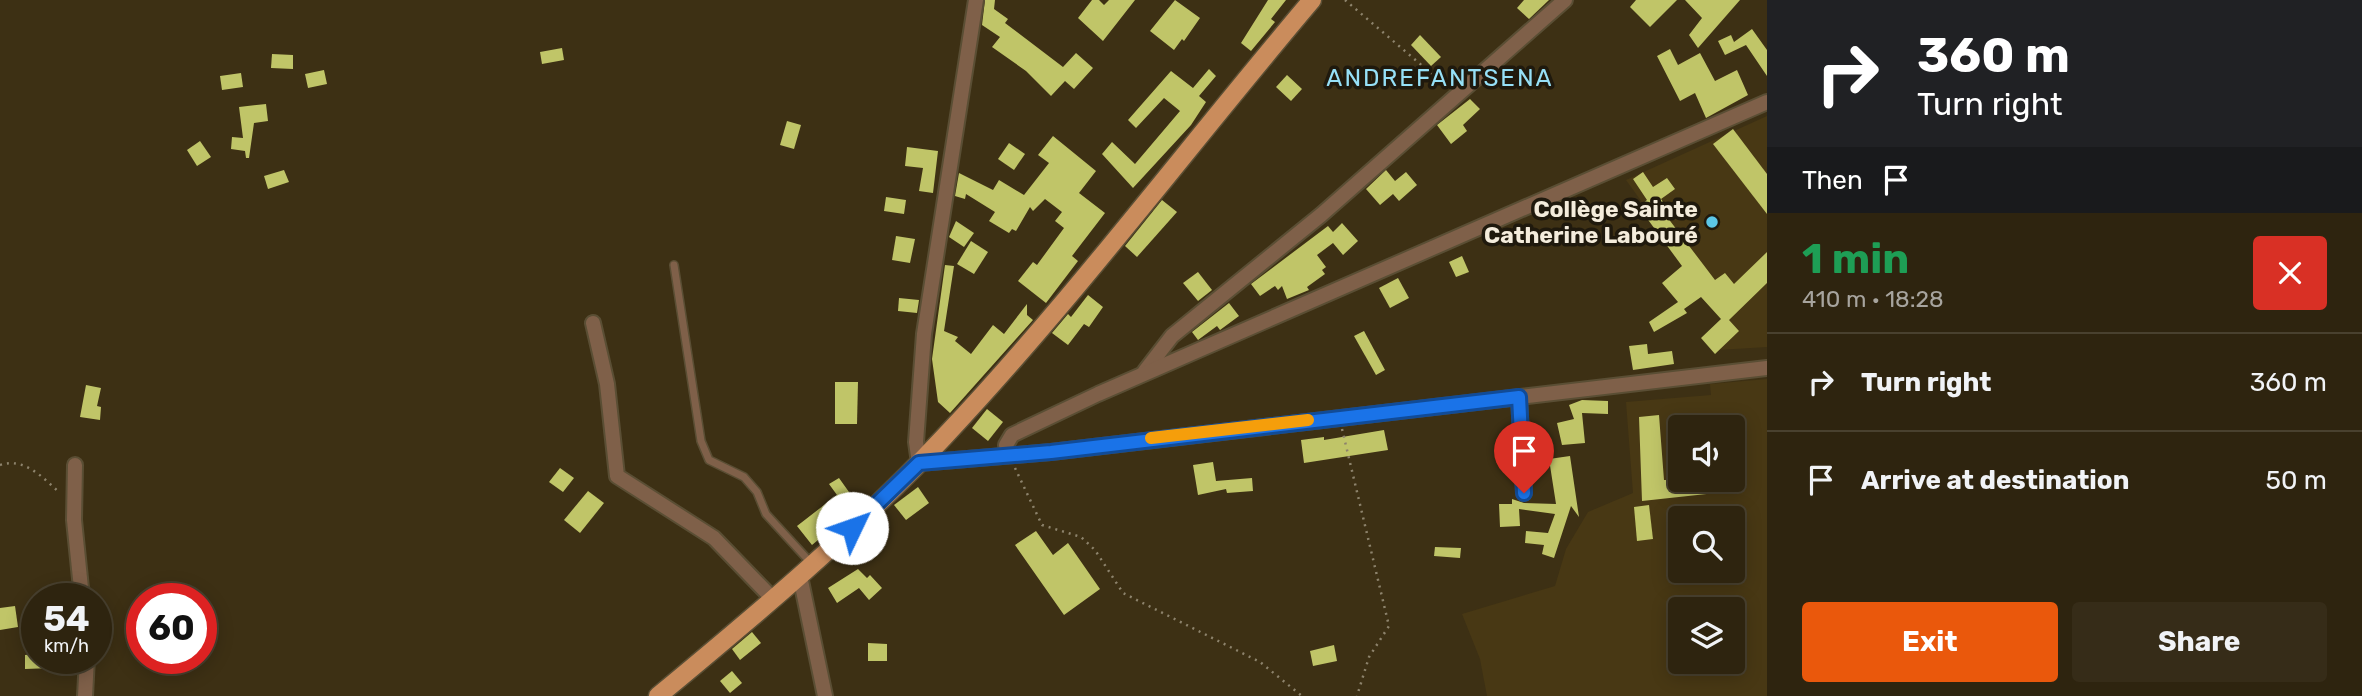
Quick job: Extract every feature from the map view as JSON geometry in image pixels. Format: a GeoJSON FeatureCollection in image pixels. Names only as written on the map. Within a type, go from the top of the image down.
{"type":"FeatureCollection","features":[{"type":"Feature","properties":{"kind":"main road"},"geometry":{"type":"LineString","coordinates":[[658,696],[806,570],[919,463],[1001,375],[1312,0]]}},
{"type":"Feature","properties":{"kind":"street"},"geometry":{"type":"LineString","coordinates":[[976,0],[924,334],[916,442],[919,463],[1767,369]]}},
{"type":"Feature","properties":{"kind":"street"},"geometry":{"type":"LineString","coordinates":[[1142,375],[1172,337],[1310,224],[1566,0]]}},
{"type":"Feature","properties":{"kind":"street"},"geometry":{"type":"LineString","coordinates":[[1009,455],[1006,445],[1012,435],[1142,375],[1767,102]]}},
{"type":"Feature","properties":{"kind":"street"},"geometry":{"type":"LineString","coordinates":[[593,323],[607,384],[617,476],[714,538],[773,599]]}},
{"type":"Feature","properties":{"kind":"street"},"geometry":{"type":"LineString","coordinates":[[1519,397],[1524,493]]}},
{"type":"Feature","properties":{"kind":"street"},"geometry":{"type":"LineString","coordinates":[[75,465],[73,505],[81,583]]}},
{"type":"Feature","properties":{"kind":"street"},"geometry":{"type":"LineString","coordinates":[[806,570],[825,696]]}},
{"type":"Feature","properties":{"kind":"street"},"geometry":{"type":"LineString","coordinates":[[85,696],[86,674]]}},
{"type":"Feature","properties":{"kind":"lane"},"geometry":{"type":"LineString","coordinates":[[674,265],[701,441],[709,460],[744,477],[757,492],[766,514],[806,570]]}},
{"type":"Feature","properties":{"kind":"path"},"geometry":{"type":"LineString","coordinates":[[1345,0],[1456,94]]}},
{"type":"Feature","properties":{"kind":"path"},"geometry":{"type":"LineString","coordinates":[[1339,417],[1389,626],[1369,657],[1357,696]]}},
{"type":"Feature","properties":{"kind":"path"},"geometry":{"type":"LineString","coordinates":[[1009,455],[1042,525],[1081,537],[1096,550],[1123,593],[1260,662],[1302,696]]}},
{"type":"Feature","properties":{"kind":"path"},"geometry":{"type":"LineString","coordinates":[[0,465],[18,463],[36,472],[73,505]]}},
{"type":"Feature","properties":{"kind":"shaded area","name":"Collège Sainte Catherine Labouré"},"geometry":{"type":"Polygon","coordinates":[[[1767,116],[1767,347],[1718,350],[1727,320],[1626,180],[1767,116]]]}},
{"type":"Feature","properties":{"kind":"shaded area"},"geometry":{"type":"Polygon","coordinates":[[[1767,379],[1767,696],[1487,696],[1480,659],[1462,614],[1555,586],[1566,549],[1588,512],[1633,493],[1626,402],[1711,395],[1710,384],[1767,379]]]}},
{"type":"Feature","properties":{"kind":"building"},"geometry":{"type":"Polygon","coordinates":[[[985,0],[995,0],[994,9],[1008,19],[1005,23],[1063,67],[1076,53],[1093,68],[1074,89],[1065,81],[1051,96],[1026,71],[992,47],[1000,37],[982,25],[985,0]]]}},
{"type":"Feature","properties":{"kind":"building"},"geometry":{"type":"Polygon","coordinates":[[[1092,0],[1099,0],[1104,5],[1109,0],[1135,0],[1103,41],[1078,18],[1092,0]]]}},
{"type":"Feature","properties":{"kind":"building"},"geometry":{"type":"Polygon","coordinates":[[[1175,0],[1200,18],[1174,50],[1150,31],[1175,0]]]}},
{"type":"Feature","properties":{"kind":"building"},"geometry":{"type":"Polygon","coordinates":[[[1268,0],[1286,0],[1271,19],[1275,22],[1251,51],[1241,43],[1268,0]]]}},
{"type":"Feature","properties":{"kind":"building"},"geometry":{"type":"Polygon","coordinates":[[[1524,0],[1549,0],[1529,19],[1517,8],[1524,0]]]}},
{"type":"Feature","properties":{"kind":"building"},"geometry":{"type":"Polygon","coordinates":[[[1636,0],[1677,0],[1650,27],[1630,7],[1636,0]]]}},
{"type":"Feature","properties":{"kind":"building"},"geometry":{"type":"Polygon","coordinates":[[[1685,0],[1740,0],[1698,48],[1689,35],[1702,18],[1685,0]]]}},
{"type":"Feature","properties":{"kind":"building"},"geometry":{"type":"Polygon","coordinates":[[[1752,29],[1767,50],[1767,76],[1746,45],[1725,55],[1718,41],[1731,35],[1734,42],[1752,29]]]}},
{"type":"Feature","properties":{"kind":"building"},"geometry":{"type":"Polygon","coordinates":[[[1420,35],[1441,57],[1431,66],[1411,45],[1420,35]]]}},
{"type":"Feature","properties":{"kind":"building"},"geometry":{"type":"Polygon","coordinates":[[[562,48],[564,60],[542,64],[540,52],[562,48]]]}},
{"type":"Feature","properties":{"kind":"building"},"geometry":{"type":"Polygon","coordinates":[[[1670,49],[1678,65],[1700,53],[1715,81],[1737,70],[1748,95],[1706,118],[1695,93],[1680,101],[1657,56],[1670,49]]]}},
{"type":"Feature","properties":{"kind":"building"},"geometry":{"type":"Polygon","coordinates":[[[272,54],[293,55],[293,69],[271,68],[272,54]]]}},
{"type":"Feature","properties":{"kind":"building"},"geometry":{"type":"Polygon","coordinates":[[[1209,69],[1216,76],[1199,96],[1206,102],[1191,125],[1133,188],[1102,154],[1112,142],[1135,164],[1180,111],[1164,98],[1136,128],[1128,120],[1171,71],[1193,88],[1209,69]]]}},
{"type":"Feature","properties":{"kind":"building"},"geometry":{"type":"Polygon","coordinates":[[[324,70],[327,84],[308,88],[305,74],[324,70]]]}},
{"type":"Feature","properties":{"kind":"building"},"geometry":{"type":"Polygon","coordinates":[[[241,73],[243,87],[222,90],[220,76],[241,73]]]}},
{"type":"Feature","properties":{"kind":"building"},"geometry":{"type":"Polygon","coordinates":[[[1287,75],[1302,89],[1291,101],[1276,87],[1287,75]]]}},
{"type":"Feature","properties":{"kind":"building"},"geometry":{"type":"Polygon","coordinates":[[[1470,99],[1480,109],[1463,125],[1467,131],[1451,144],[1437,125],[1470,99]]]}},
{"type":"Feature","properties":{"kind":"building"},"geometry":{"type":"Polygon","coordinates":[[[266,104],[268,121],[254,123],[249,158],[246,158],[245,151],[231,149],[232,137],[243,138],[239,107],[266,104]]]}},
{"type":"Feature","properties":{"kind":"building"},"geometry":{"type":"Polygon","coordinates":[[[787,121],[801,125],[794,149],[780,145],[787,121]]]}},
{"type":"Feature","properties":{"kind":"building"},"geometry":{"type":"Polygon","coordinates":[[[1733,129],[1767,174],[1767,214],[1713,144],[1733,129]]]}},
{"type":"Feature","properties":{"kind":"building"},"geometry":{"type":"Polygon","coordinates":[[[1053,136],[1096,171],[1079,193],[1105,213],[1072,256],[1078,261],[1046,303],[1018,281],[1033,262],[1037,265],[1064,228],[1055,221],[1062,212],[1045,199],[1033,211],[1030,207],[1016,231],[1012,229],[1009,233],[989,221],[995,212],[966,194],[965,199],[955,196],[959,173],[993,190],[999,180],[1024,195],[1049,163],[1038,155],[1053,136]]]}},
{"type":"Feature","properties":{"kind":"building"},"geometry":{"type":"Polygon","coordinates":[[[200,141],[211,157],[197,166],[187,150],[200,141]]]}},
{"type":"Feature","properties":{"kind":"building"},"geometry":{"type":"Polygon","coordinates":[[[1009,143],[1025,154],[1014,170],[998,159],[1009,143]]]}},
{"type":"Feature","properties":{"kind":"building"},"geometry":{"type":"Polygon","coordinates":[[[907,147],[938,151],[933,193],[919,191],[923,168],[905,166],[907,147]]]}},
{"type":"Feature","properties":{"kind":"building"},"geometry":{"type":"Polygon","coordinates":[[[284,170],[289,182],[268,189],[264,176],[284,170]]]}},
{"type":"Feature","properties":{"kind":"building"},"geometry":{"type":"Polygon","coordinates":[[[1386,170],[1395,181],[1406,172],[1417,185],[1399,201],[1393,194],[1380,205],[1366,189],[1386,170]]]}},
{"type":"Feature","properties":{"kind":"building"},"geometry":{"type":"Polygon","coordinates":[[[1643,172],[1653,187],[1667,178],[1675,189],[1661,199],[1663,202],[1658,205],[1715,280],[1725,273],[1734,284],[1767,252],[1767,283],[1729,320],[1739,331],[1715,354],[1701,338],[1721,319],[1701,297],[1684,309],[1687,313],[1654,332],[1649,322],[1678,302],[1662,283],[1682,266],[1646,217],[1649,214],[1642,204],[1647,200],[1633,179],[1643,172]]]}},
{"type":"Feature","properties":{"kind":"building"},"geometry":{"type":"Polygon","coordinates":[[[886,197],[906,200],[904,214],[884,211],[886,197]]]}},
{"type":"Feature","properties":{"kind":"building"},"geometry":{"type":"Polygon","coordinates":[[[1162,200],[1177,212],[1137,257],[1125,246],[1162,200]]]}},
{"type":"Feature","properties":{"kind":"building"},"geometry":{"type":"Polygon","coordinates":[[[956,221],[974,233],[964,247],[949,237],[956,221]]]}},
{"type":"Feature","properties":{"kind":"building"},"geometry":{"type":"Polygon","coordinates":[[[1342,223],[1358,241],[1343,255],[1333,243],[1317,255],[1326,267],[1322,270],[1325,274],[1307,287],[1309,290],[1287,299],[1282,286],[1278,290],[1275,286],[1260,296],[1251,284],[1328,226],[1333,232],[1342,223]]]}},
{"type":"Feature","properties":{"kind":"building"},"geometry":{"type":"Polygon","coordinates":[[[896,236],[915,239],[910,263],[892,260],[896,236]]]}},
{"type":"Feature","properties":{"kind":"building"},"geometry":{"type":"Polygon","coordinates":[[[971,241],[988,252],[974,274],[957,264],[971,241]]]}},
{"type":"Feature","properties":{"kind":"building"},"geometry":{"type":"Polygon","coordinates":[[[1462,256],[1469,272],[1456,277],[1449,262],[1462,256]]]}},
{"type":"Feature","properties":{"kind":"building"},"geometry":{"type":"Polygon","coordinates":[[[945,265],[954,266],[944,331],[958,337],[955,341],[971,354],[993,325],[1004,334],[1027,304],[1027,315],[1033,320],[950,413],[938,402],[932,359],[945,265]]]}},
{"type":"Feature","properties":{"kind":"building"},"geometry":{"type":"Polygon","coordinates":[[[1198,272],[1212,290],[1198,301],[1183,283],[1198,272]]]}},
{"type":"Feature","properties":{"kind":"building"},"geometry":{"type":"Polygon","coordinates":[[[1398,278],[1409,298],[1390,308],[1379,288],[1398,278]]]}},
{"type":"Feature","properties":{"kind":"building"},"geometry":{"type":"Polygon","coordinates":[[[1088,295],[1103,307],[1089,327],[1084,324],[1068,345],[1052,333],[1068,314],[1071,317],[1088,295]]]}},
{"type":"Feature","properties":{"kind":"building"},"geometry":{"type":"Polygon","coordinates":[[[899,298],[919,300],[917,313],[898,311],[899,298]]]}},
{"type":"Feature","properties":{"kind":"building"},"geometry":{"type":"Polygon","coordinates":[[[1229,303],[1239,316],[1220,330],[1217,326],[1198,340],[1192,332],[1229,303]]]}},
{"type":"Feature","properties":{"kind":"building"},"geometry":{"type":"Polygon","coordinates":[[[1364,331],[1385,370],[1376,375],[1354,336],[1364,331]]]}},
{"type":"Feature","properties":{"kind":"building"},"geometry":{"type":"Polygon","coordinates":[[[1647,344],[1648,354],[1672,351],[1674,364],[1633,370],[1629,346],[1647,344]]]}},
{"type":"Feature","properties":{"kind":"building"},"geometry":{"type":"Polygon","coordinates":[[[835,382],[858,382],[857,424],[835,424],[835,382]]]}},
{"type":"Feature","properties":{"kind":"building"},"geometry":{"type":"Polygon","coordinates":[[[86,385],[101,388],[97,406],[101,407],[100,420],[80,417],[86,385]]]}},
{"type":"Feature","properties":{"kind":"building"},"geometry":{"type":"Polygon","coordinates":[[[1582,400],[1608,401],[1608,414],[1582,413],[1585,443],[1562,445],[1557,423],[1574,419],[1569,405],[1582,400]]]}},
{"type":"Feature","properties":{"kind":"building"},"geometry":{"type":"Polygon","coordinates":[[[987,409],[1003,422],[988,441],[972,428],[987,409]]]}},
{"type":"Feature","properties":{"kind":"building"},"geometry":{"type":"Polygon","coordinates":[[[1659,415],[1664,480],[1668,480],[1668,492],[1725,492],[1642,501],[1639,417],[1659,415]]]}},
{"type":"Feature","properties":{"kind":"building"},"geometry":{"type":"Polygon","coordinates":[[[1384,430],[1388,450],[1304,463],[1301,440],[1324,437],[1324,440],[1384,430]]]}},
{"type":"Feature","properties":{"kind":"building"},"geometry":{"type":"Polygon","coordinates":[[[1570,456],[1579,517],[1571,506],[1554,558],[1542,554],[1544,545],[1525,543],[1526,531],[1548,533],[1555,514],[1519,509],[1520,526],[1500,527],[1499,504],[1512,504],[1512,499],[1524,503],[1556,504],[1549,459],[1570,456]]]}},
{"type":"Feature","properties":{"kind":"building"},"geometry":{"type":"Polygon","coordinates":[[[1213,462],[1216,481],[1252,478],[1253,491],[1227,493],[1226,489],[1198,495],[1193,465],[1213,462]]]}},
{"type":"Feature","properties":{"kind":"building"},"geometry":{"type":"Polygon","coordinates":[[[560,468],[574,478],[563,492],[549,482],[560,468]]]}},
{"type":"Feature","properties":{"kind":"building"},"geometry":{"type":"Polygon","coordinates":[[[839,478],[859,506],[812,545],[797,526],[837,495],[829,484],[839,478]]]}},
{"type":"Feature","properties":{"kind":"building"},"geometry":{"type":"Polygon","coordinates":[[[918,487],[929,503],[906,520],[894,505],[918,487]]]}},
{"type":"Feature","properties":{"kind":"building"},"geometry":{"type":"Polygon","coordinates":[[[588,491],[604,503],[580,533],[564,520],[588,491]]]}},
{"type":"Feature","properties":{"kind":"building"},"geometry":{"type":"Polygon","coordinates":[[[1649,505],[1653,539],[1637,541],[1634,507],[1649,505]]]}},
{"type":"Feature","properties":{"kind":"building"},"geometry":{"type":"Polygon","coordinates":[[[1036,531],[1053,555],[1068,543],[1100,589],[1064,615],[1015,545],[1036,531]]]}},
{"type":"Feature","properties":{"kind":"building"},"geometry":{"type":"Polygon","coordinates":[[[1435,547],[1461,548],[1460,558],[1434,556],[1435,547]]]}},
{"type":"Feature","properties":{"kind":"building"},"geometry":{"type":"Polygon","coordinates":[[[858,569],[867,578],[870,575],[882,588],[869,600],[859,588],[837,603],[828,588],[858,569]]]}},
{"type":"Feature","properties":{"kind":"building"},"geometry":{"type":"Polygon","coordinates":[[[15,606],[18,627],[0,630],[0,608],[15,606]]]}},
{"type":"Feature","properties":{"kind":"building"},"geometry":{"type":"Polygon","coordinates":[[[752,632],[761,643],[740,660],[732,649],[752,632]]]}},
{"type":"Feature","properties":{"kind":"building"},"geometry":{"type":"Polygon","coordinates":[[[868,643],[887,644],[887,661],[868,661],[868,643]]]}},
{"type":"Feature","properties":{"kind":"building"},"geometry":{"type":"Polygon","coordinates":[[[1334,645],[1337,661],[1313,666],[1310,651],[1334,645]]]}},
{"type":"Feature","properties":{"kind":"building"},"geometry":{"type":"Polygon","coordinates":[[[732,671],[742,683],[730,693],[720,681],[732,671]]]}},
{"type":"Feature","properties":{"kind":"slow traffic"},"geometry":{"type":"LineString","coordinates":[[1151,438],[1308,420]]}},
{"type":"Feature","properties":{"kind":"place","name":"Collège Sainte Catherine Labouré"},"geometry":{"type":"Point","coordinates":[1712,222]}},
{"type":"Feature","properties":{"kind":"district","name":"ANDREFANTSENA"},"geometry":{"type":"Point","coordinates":[1440,78]}},
{"type":"Feature","properties":{"kind":"route"},"geometry":{"type":"LineString","coordinates":[[852,528],[919,463],[1051,452],[1519,397],[1524,493]]}}]}
